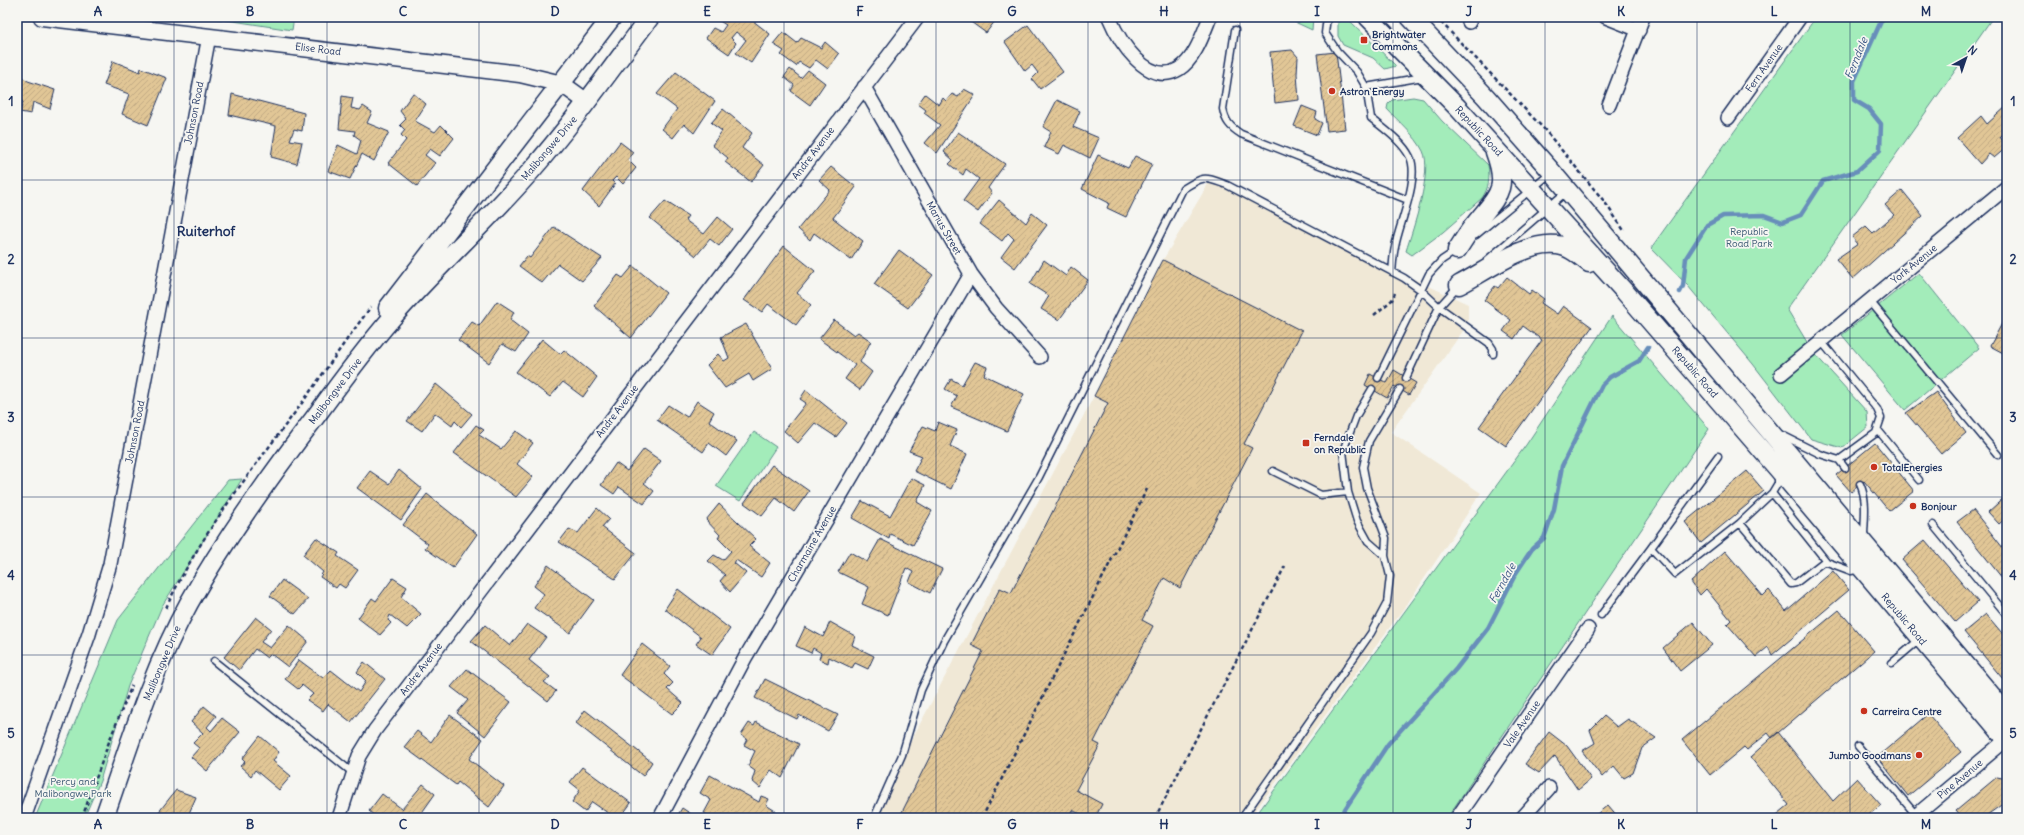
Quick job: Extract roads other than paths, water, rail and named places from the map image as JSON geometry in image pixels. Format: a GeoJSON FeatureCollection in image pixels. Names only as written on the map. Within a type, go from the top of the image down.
{"type":"FeatureCollection","features":[{"type":"Feature","properties":{"kind":"main road","name":"Malibongwe Drive"},"geometry":{"type":"LineString","coordinates":[[90,814],[170,625],[182,601],[219,538],[284,444],[424,258],[562,84],[612,17]]}},
{"type":"Feature","properties":{"kind":"main road","name":"Malibongwe Drive"},"geometry":{"type":"LineString","coordinates":[[104,818],[148,694],[177,628],[189,604],[241,519],[291,449],[391,319],[529,174],[587,102],[650,17]]}},
{"type":"Feature","properties":{"kind":"main road","name":"Republic Road"},"geometry":{"type":"LineString","coordinates":[[1368,17],[1427,76],[1533,188],[1778,469],[2007,739]]}},
{"type":"Feature","properties":{"kind":"main road","name":"Republic Road"},"geometry":{"type":"LineString","coordinates":[[1410,17],[1486,97],[1552,172],[2007,714]]}},
{"type":"Feature","properties":{"kind":"main road"},"geometry":{"type":"LineString","coordinates":[[1457,250],[1474,224],[1497,196],[1502,176],[1494,147]]}},
{"type":"Feature","properties":{"kind":"main road"},"geometry":{"type":"LineString","coordinates":[[1459,285],[1526,250],[1539,246],[1558,245],[1570,249],[1578,254],[1625,292]]}},
{"type":"Feature","properties":{"kind":"street","name":"Elise Road"},"geometry":{"type":"LineString","coordinates":[[42,17],[520,74],[562,84],[587,102]]}},
{"type":"Feature","properties":{"kind":"street","name":"Andre Avenue"},"geometry":{"type":"LineString","coordinates":[[339,818],[362,750],[375,730],[918,17]]}},
{"type":"Feature","properties":{"kind":"street"},"geometry":{"type":"LineString","coordinates":[[1109,17],[1126,48],[1139,62],[1150,70],[1166,74],[1179,69],[1189,58],[1210,17]]}},
{"type":"Feature","properties":{"kind":"street"},"geometry":{"type":"LineString","coordinates":[[1606,17],[1639,30]]}},
{"type":"Feature","properties":{"kind":"street"},"geometry":{"type":"LineString","coordinates":[[1609,104],[1644,17]]}},
{"type":"Feature","properties":{"kind":"street","name":"Fern Avenue"},"geometry":{"type":"LineString","coordinates":[[1728,118],[1800,17]]}},
{"type":"Feature","properties":{"kind":"street","name":"Johnson Road"},"geometry":{"type":"LineString","coordinates":[[24,818],[89,634],[110,564],[209,36]]}},
{"type":"Feature","properties":{"kind":"street","name":"Marius Street"},"geometry":{"type":"LineString","coordinates":[[864,87],[971,274],[996,308],[1040,357]]}},
{"type":"Feature","properties":{"kind":"street","name":"York Avenue"},"geometry":{"type":"LineString","coordinates":[[1781,374],[2007,187]]}},
{"type":"Feature","properties":{"kind":"street","name":"Charmaine Avenue"},"geometry":{"type":"LineString","coordinates":[[660,818],[745,658],[971,274]]}},
{"type":"Feature","properties":{"kind":"street","name":"Vale Avenue"},"geometry":{"type":"LineString","coordinates":[[1457,818],[1588,629]]}},
{"type":"Feature","properties":{"kind":"street","name":"Pine Avenue"},"geometry":{"type":"LineString","coordinates":[[1915,816],[2007,739]]}},
{"type":"Feature","properties":{"kind":"street"},"geometry":{"type":"LineString","coordinates":[[1522,818],[1548,788]]}},
{"type":"Feature","properties":{"kind":"lane"},"geometry":{"type":"LineString","coordinates":[[1327,17],[1325,33],[1337,51],[1357,72],[1366,88],[1371,118],[1396,140],[1410,157],[1412,170],[1408,200],[1395,247],[1392,272]]}},
{"type":"Feature","properties":{"kind":"lane"},"geometry":{"type":"LineString","coordinates":[[1235,30],[1223,109],[1224,119],[1232,129],[1241,134],[1408,200]]}},
{"type":"Feature","properties":{"kind":"lane"},"geometry":{"type":"LineString","coordinates":[[1366,88],[1427,76]]}},
{"type":"Feature","properties":{"kind":"lane"},"geometry":{"type":"LineString","coordinates":[[1378,378],[1429,274],[1442,260],[1457,250],[1552,172]]}},
{"type":"Feature","properties":{"kind":"lane"},"geometry":{"type":"LineString","coordinates":[[874,818],[902,755],[921,690],[944,641],[1039,476],[1183,189],[1198,180],[1205,178],[1227,185],[1392,272],[1421,290],[1439,307],[1489,343],[1493,349],[1493,354]]}},
{"type":"Feature","properties":{"kind":"lane"},"geometry":{"type":"LineString","coordinates":[[1406,378],[1439,307],[1459,285],[1567,191]]}},
{"type":"Feature","properties":{"kind":"lane"},"geometry":{"type":"LineString","coordinates":[[1869,300],[1998,455]]}},
{"type":"Feature","properties":{"kind":"lane"},"geometry":{"type":"LineString","coordinates":[[1821,341],[1877,409],[1881,418],[1878,430],[1839,460]]}},
{"type":"Feature","properties":{"kind":"lane"},"geometry":{"type":"LineString","coordinates":[[1372,389],[1356,416],[1343,451],[1348,492],[1363,533],[1368,541],[1385,556]]}},
{"type":"Feature","properties":{"kind":"lane"},"geometry":{"type":"LineString","coordinates":[[1242,818],[1312,720],[1379,619],[1387,603],[1390,576],[1385,556],[1386,538],[1367,488],[1363,467],[1369,441],[1400,389]]}},
{"type":"Feature","properties":{"kind":"lane"},"geometry":{"type":"LineString","coordinates":[[1760,421],[1798,445],[1839,460],[1845,468]]}},
{"type":"Feature","properties":{"kind":"lane"},"geometry":{"type":"LineString","coordinates":[[1878,430],[1919,480]]}},
{"type":"Feature","properties":{"kind":"lane"},"geometry":{"type":"LineString","coordinates":[[1601,615],[1718,456]]}},
{"type":"Feature","properties":{"kind":"lane"},"geometry":{"type":"LineString","coordinates":[[1651,548],[1675,574],[1740,523],[1772,493],[1778,483],[1778,469]]}},
{"type":"Feature","properties":{"kind":"lane"},"geometry":{"type":"LineString","coordinates":[[1273,471],[1321,495],[1348,492]]}},
{"type":"Feature","properties":{"kind":"lane"},"geometry":{"type":"LineString","coordinates":[[1860,484],[1864,491],[1865,504],[1864,545]]}},
{"type":"Feature","properties":{"kind":"lane"},"geometry":{"type":"LineString","coordinates":[[1772,493],[1827,562],[1850,571],[1862,568]]}},
{"type":"Feature","properties":{"kind":"lane"},"geometry":{"type":"LineString","coordinates":[[1740,523],[1791,584],[1796,583],[1819,565],[1827,562]]}},
{"type":"Feature","properties":{"kind":"lane"},"geometry":{"type":"LineString","coordinates":[[1933,526],[2007,615]]}},
{"type":"Feature","properties":{"kind":"lane"},"geometry":{"type":"LineString","coordinates":[[1892,663],[1920,638]]}},
{"type":"Feature","properties":{"kind":"lane"},"geometry":{"type":"LineString","coordinates":[[214,661],[353,773]]}},
{"type":"Feature","properties":{"kind":"lane"},"geometry":{"type":"LineString","coordinates":[[1858,746],[1915,816]]}},
{"type":"Feature","properties":{"kind":"waterway","name":"Ferndale"},"geometry":{"type":"LineString","coordinates":[[1680,292],[1683,286],[1686,258],[1707,225],[1723,216],[1764,215],[1783,222],[1801,215],[1823,181],[1857,171],[1880,150],[1881,124],[1869,109],[1854,100],[1854,81],[1883,17]]}},
{"type":"Feature","properties":{"kind":"waterway","name":"Ferndale"},"geometry":{"type":"LineString","coordinates":[[1340,818],[1388,744],[1456,669],[1488,628],[1516,573],[1532,549],[1544,538],[1554,509],[1562,466],[1602,385],[1610,377],[1639,361],[1648,347]]}},
{"type":"Feature","properties":{"kind":"place","name":"Brightwater Commons"},"geometry":{"type":"Point","coordinates":[1364,40]}},
{"type":"Feature","properties":{"kind":"place","name":"Astron Energy"},"geometry":{"type":"Point","coordinates":[1332,91]}},
{"type":"Feature","properties":{"kind":"place","name":"Ferndale on Republic"},"geometry":{"type":"Point","coordinates":[1306,443]}},
{"type":"Feature","properties":{"kind":"place","name":"TotalEnergies"},"geometry":{"type":"Point","coordinates":[1874,467]}},
{"type":"Feature","properties":{"kind":"place","name":"Bonjour"},"geometry":{"type":"Point","coordinates":[1913,506]}},
{"type":"Feature","properties":{"kind":"place","name":"Carreira Centre"},"geometry":{"type":"Point","coordinates":[1864,711]}},
{"type":"Feature","properties":{"kind":"place","name":"Jumbo Goodmans"},"geometry":{"type":"Point","coordinates":[1919,755]}},
{"type":"Feature","properties":{"kind":"district","name":"Ruiterhof"},"geometry":{"type":"Point","coordinates":[206,231]}},
{"type":"Feature","properties":{"kind":"park label","name":"Republic Road Park"},"geometry":{"type":"Point","coordinates":[1749,236]}},
{"type":"Feature","properties":{"kind":"park label","name":"Percy and Malibongwe Park"},"geometry":{"type":"Point","coordinates":[73,786]}}]}
